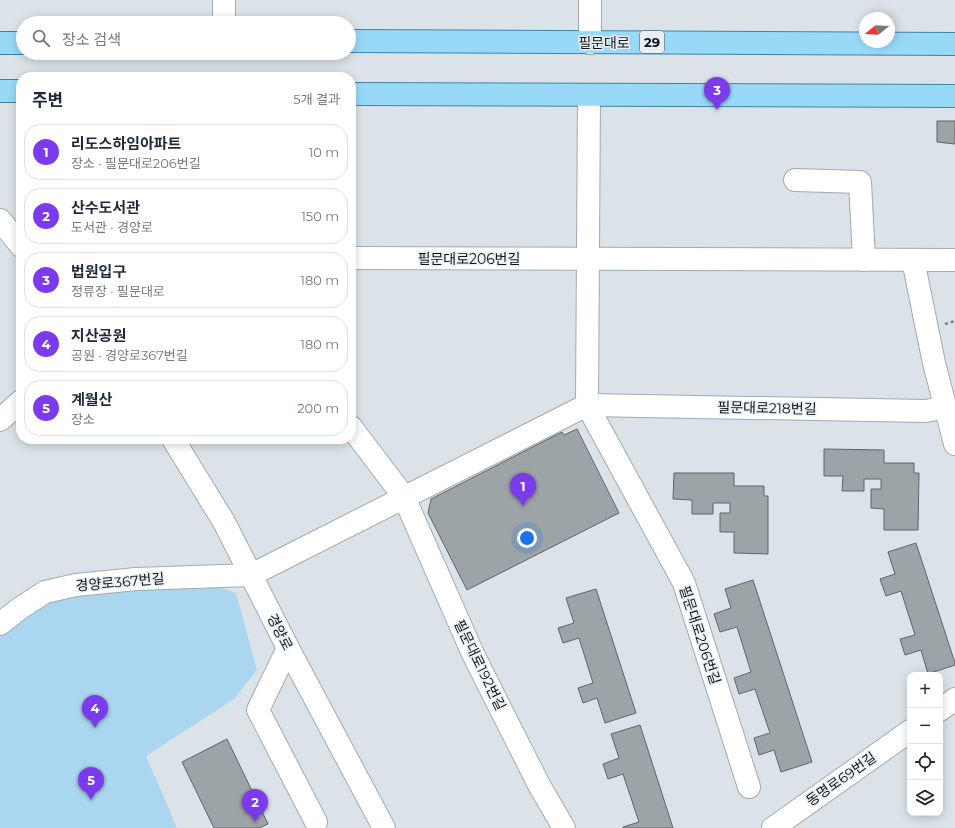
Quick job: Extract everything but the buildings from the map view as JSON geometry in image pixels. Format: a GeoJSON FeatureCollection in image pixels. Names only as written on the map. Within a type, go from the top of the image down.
{"type":"FeatureCollection","features":[{"type":"Feature","properties":{"kind":"main road","name":"필문대로"},"geometry":{"type":"LineString","coordinates":[[356,41],[955,44]]}},
{"type":"Feature","properties":{"kind":"main road"},"geometry":{"type":"LineString","coordinates":[[0,43],[16,43]]}},
{"type":"Feature","properties":{"kind":"main road"},"geometry":{"type":"LineString","coordinates":[[0,91],[16,92]]}},
{"type":"Feature","properties":{"kind":"main road"},"geometry":{"type":"LineString","coordinates":[[356,94],[955,96]]}},
{"type":"Feature","properties":{"kind":"street"},"geometry":{"type":"LineString","coordinates":[[224,0],[224,16]]}},
{"type":"Feature","properties":{"kind":"street"},"geometry":{"type":"LineString","coordinates":[[590,0],[590,43]]}},
{"type":"Feature","properties":{"kind":"street","name":"필문대로206번길"},"geometry":{"type":"LineString","coordinates":[[589,95],[587,405],[684,583],[749,787]]}},
{"type":"Feature","properties":{"kind":"street"},"geometry":{"type":"LineString","coordinates":[[795,180],[860,182],[864,260]]}},
{"type":"Feature","properties":{"kind":"street"},"geometry":{"type":"LineString","coordinates":[[0,220],[16,240]]}},
{"type":"Feature","properties":{"kind":"street","name":"필문대로206번길"},"geometry":{"type":"LineString","coordinates":[[356,258],[588,260]]}},
{"type":"Feature","properties":{"kind":"street"},"geometry":{"type":"LineString","coordinates":[[588,260],[955,260]]}},
{"type":"Feature","properties":{"kind":"street"},"geometry":{"type":"LineString","coordinates":[[913,260],[934,363],[955,444]]}},
{"type":"Feature","properties":{"kind":"street"},"geometry":{"type":"LineString","coordinates":[[251,575],[587,405]]}},
{"type":"Feature","properties":{"kind":"street","name":"필문대로218번길"},"geometry":{"type":"LineString","coordinates":[[587,405],[926,411],[945,407]]}},
{"type":"Feature","properties":{"kind":"street"},"geometry":{"type":"LineString","coordinates":[[0,420],[16,406]]}},
{"type":"Feature","properties":{"kind":"street","name":"필문대로192번길"},"geometry":{"type":"LineString","coordinates":[[356,435],[404,497],[473,654],[539,785],[564,828]]}},
{"type":"Feature","properties":{"kind":"street","name":"경양로"},"geometry":{"type":"LineString","coordinates":[[176,444],[224,522],[288,648],[384,828]]}},
{"type":"Feature","properties":{"kind":"street","name":"경양로367번길"},"geometry":{"type":"LineString","coordinates":[[0,624],[19,609],[45,592],[76,586],[136,579],[251,575]]}},
{"type":"Feature","properties":{"kind":"street"},"geometry":{"type":"LineString","coordinates":[[288,648],[258,710],[316,822]]}},
{"type":"Feature","properties":{"kind":"street"},"geometry":{"type":"LineString","coordinates":[[943,708],[955,699]]}},
{"type":"Feature","properties":{"kind":"street","name":"동명로69번길"},"geometry":{"type":"LineString","coordinates":[[773,828],[907,733]]}},
{"type":"Feature","properties":{"kind":"shaded area"},"geometry":{"type":"Polygon","coordinates":[[[221,588],[236,593],[257,670],[234,699],[146,756],[177,828],[0,828],[0,635],[53,598],[133,589],[221,588]]]}},
{"type":"Feature","properties":{"kind":"place","name":"법원입구"},"geometry":{"type":"Point","coordinates":[717,110]}},
{"type":"Feature","properties":{"kind":"place","name":"리도스하임아파트"},"geometry":{"type":"Point","coordinates":[523,506]}},
{"type":"Feature","properties":{"kind":"place","name":"지산공원"},"geometry":{"type":"Point","coordinates":[95,728]}},
{"type":"Feature","properties":{"kind":"place","name":"계월산"},"geometry":{"type":"Point","coordinates":[91,800]}},
{"type":"Feature","properties":{"kind":"place","name":"산수도서관"},"geometry":{"type":"Point","coordinates":[255,822]}}]}
